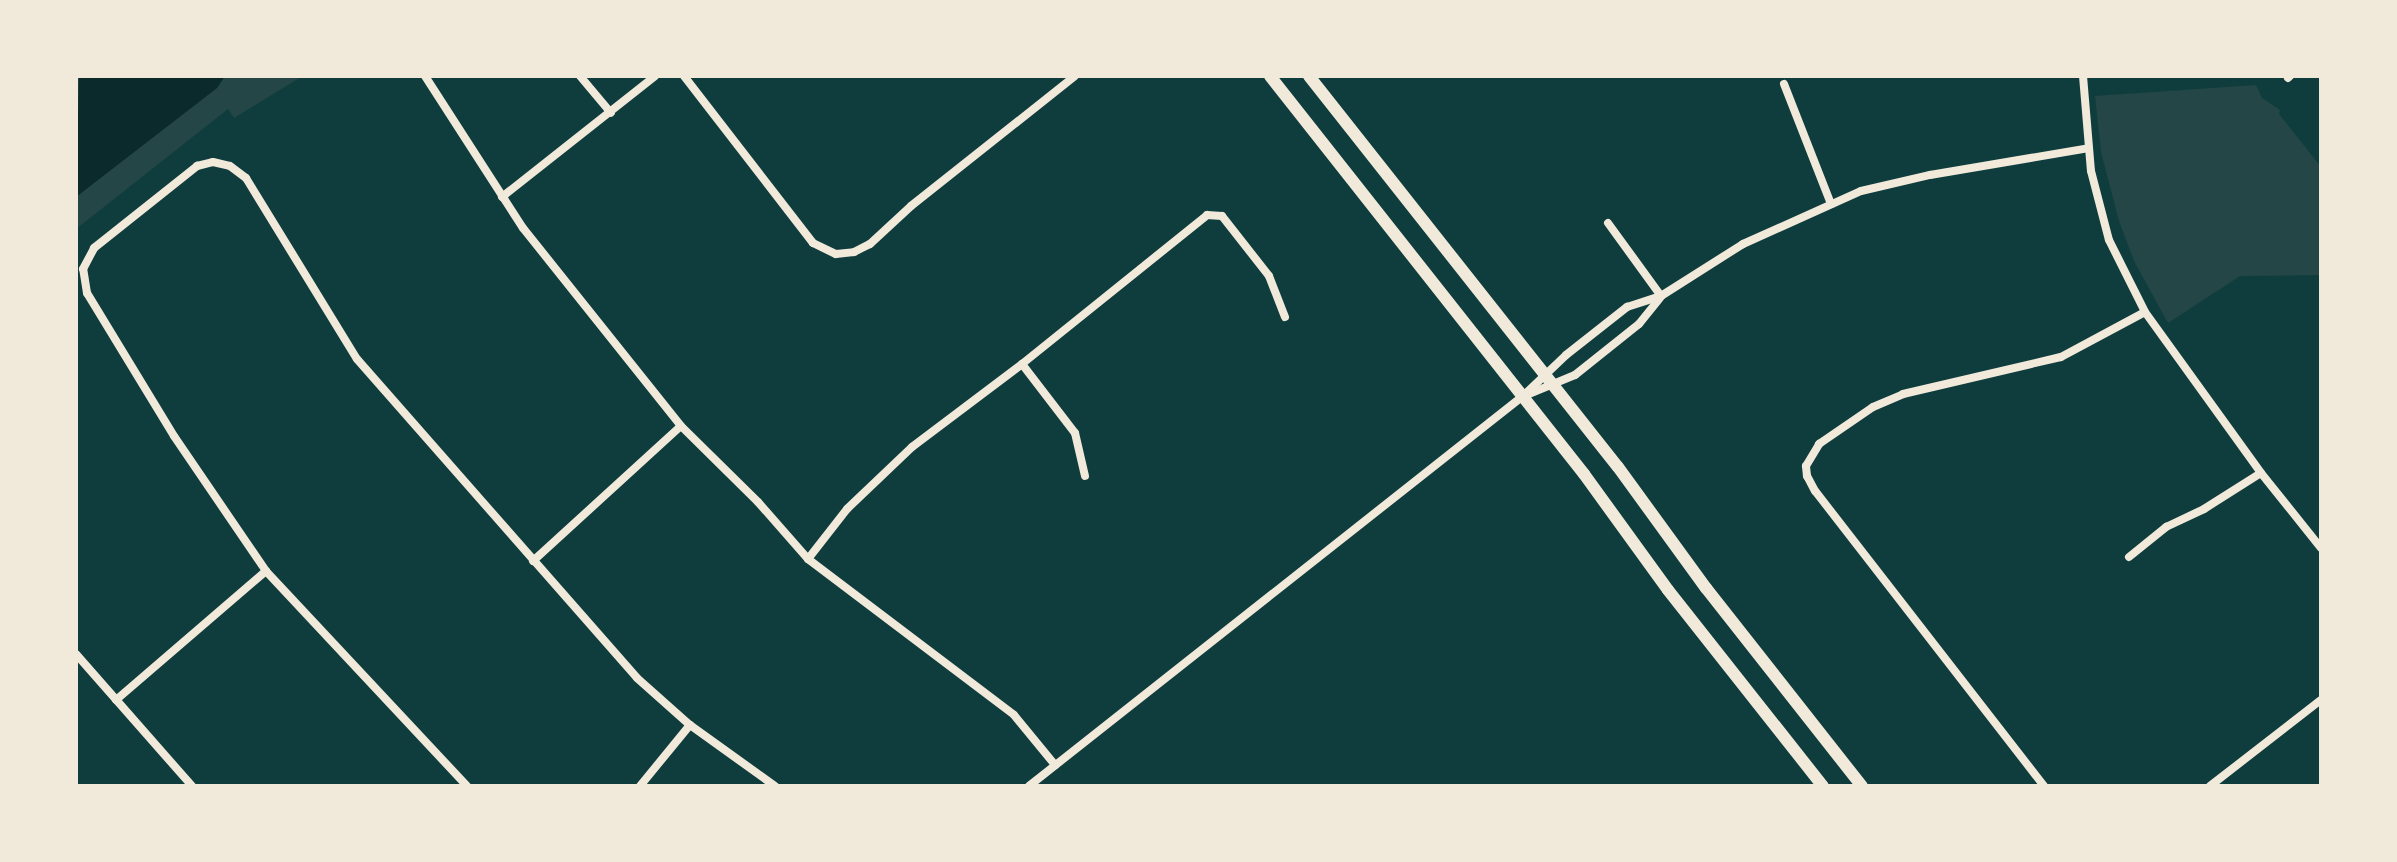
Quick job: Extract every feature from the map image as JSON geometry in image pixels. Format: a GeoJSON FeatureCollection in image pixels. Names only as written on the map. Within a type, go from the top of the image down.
{"type":"FeatureCollection","features":[{"type":"Feature","properties":{"kind":"main road"},"geometry":{"type":"LineString","coordinates":[[1270,76],[1604,499],[1668,590],[1823,786]]}},
{"type":"Feature","properties":{"kind":"main road"},"geometry":{"type":"LineString","coordinates":[[1309,76],[1554,386],[1706,588],[1862,786]]}},
{"type":"Feature","properties":{"kind":"street"},"geometry":{"type":"LineString","coordinates":[[425,76],[523,228],[681,426],[758,502],[808,559],[1014,715],[1055,765]]}},
{"type":"Feature","properties":{"kind":"street"},"geometry":{"type":"LineString","coordinates":[[580,76],[611,113]]}},
{"type":"Feature","properties":{"kind":"street"},"geometry":{"type":"LineString","coordinates":[[502,197],[655,76]]}},
{"type":"Feature","properties":{"kind":"street"},"geometry":{"type":"LineString","coordinates":[[684,76],[813,243],[836,254],[854,252],[870,244],[911,206],[1075,76]]}},
{"type":"Feature","properties":{"kind":"street"},"geometry":{"type":"LineString","coordinates":[[2083,76],[2089,148],[2109,240],[2145,312],[2261,473],[2321,548]]}},
{"type":"Feature","properties":{"kind":"street"},"geometry":{"type":"LineString","coordinates":[[1784,84],[1831,204]]}},
{"type":"Feature","properties":{"kind":"street"},"geometry":{"type":"LineString","coordinates":[[1029,786],[1523,396],[1544,374],[1627,307],[1661,296],[1743,244],[1861,191],[1930,175],[2089,148]]}},
{"type":"Feature","properties":{"kind":"street"},"geometry":{"type":"LineString","coordinates":[[467,786],[266,571],[174,436],[87,293],[83,269],[94,248],[197,166],[213,162],[230,166],[246,178],[357,359],[637,678],[690,725],[775,786]]}},
{"type":"Feature","properties":{"kind":"street"},"geometry":{"type":"LineString","coordinates":[[808,559],[847,509],[912,447],[1022,364],[1207,215],[1222,216],[1269,276],[1285,317]]}},
{"type":"Feature","properties":{"kind":"street"},"geometry":{"type":"LineString","coordinates":[[1608,223],[1661,296]]}},
{"type":"Feature","properties":{"kind":"street"},"geometry":{"type":"LineString","coordinates":[[1523,396],[1575,375],[1639,324],[1661,296]]}},
{"type":"Feature","properties":{"kind":"street"},"geometry":{"type":"LineString","coordinates":[[2044,786],[1815,491],[1807,476],[1811,454],[1833,433],[1873,407],[1903,394],[2061,357],[2145,312]]}},
{"type":"Feature","properties":{"kind":"street"},"geometry":{"type":"LineString","coordinates":[[1022,364],[1075,433],[1085,476]]}},
{"type":"Feature","properties":{"kind":"street"},"geometry":{"type":"LineString","coordinates":[[533,561],[681,426]]}},
{"type":"Feature","properties":{"kind":"street"},"geometry":{"type":"LineString","coordinates":[[2129,557],[2166,527],[2204,509],[2261,473]]}},
{"type":"Feature","properties":{"kind":"street"},"geometry":{"type":"LineString","coordinates":[[116,700],[266,571]]}},
{"type":"Feature","properties":{"kind":"street"},"geometry":{"type":"LineString","coordinates":[[76,654],[192,786]]}},
{"type":"Feature","properties":{"kind":"street"},"geometry":{"type":"LineString","coordinates":[[2210,786],[2321,700]]}},
{"type":"Feature","properties":{"kind":"street"},"geometry":{"type":"LineString","coordinates":[[640,786],[690,725]]}},
{"type":"Feature","properties":{"kind":"shaded area"},"geometry":{"type":"Polygon","coordinates":[[[76,76],[301,77],[234,118],[228,109],[76,229],[76,76]]]}},
{"type":"Feature","properties":{"kind":"shaded area"},"geometry":{"type":"Polygon","coordinates":[[[79,76],[225,76],[217,88],[76,197],[79,76]]]}},
{"type":"Feature","properties":{"kind":"shaded area"},"geometry":{"type":"Polygon","coordinates":[[[2256,85],[2262,98],[2280,110],[2279,114],[2321,167],[2321,275],[2240,276],[2168,323],[2134,261],[2119,221],[2101,152],[2095,96],[2256,85]]]}}]}
